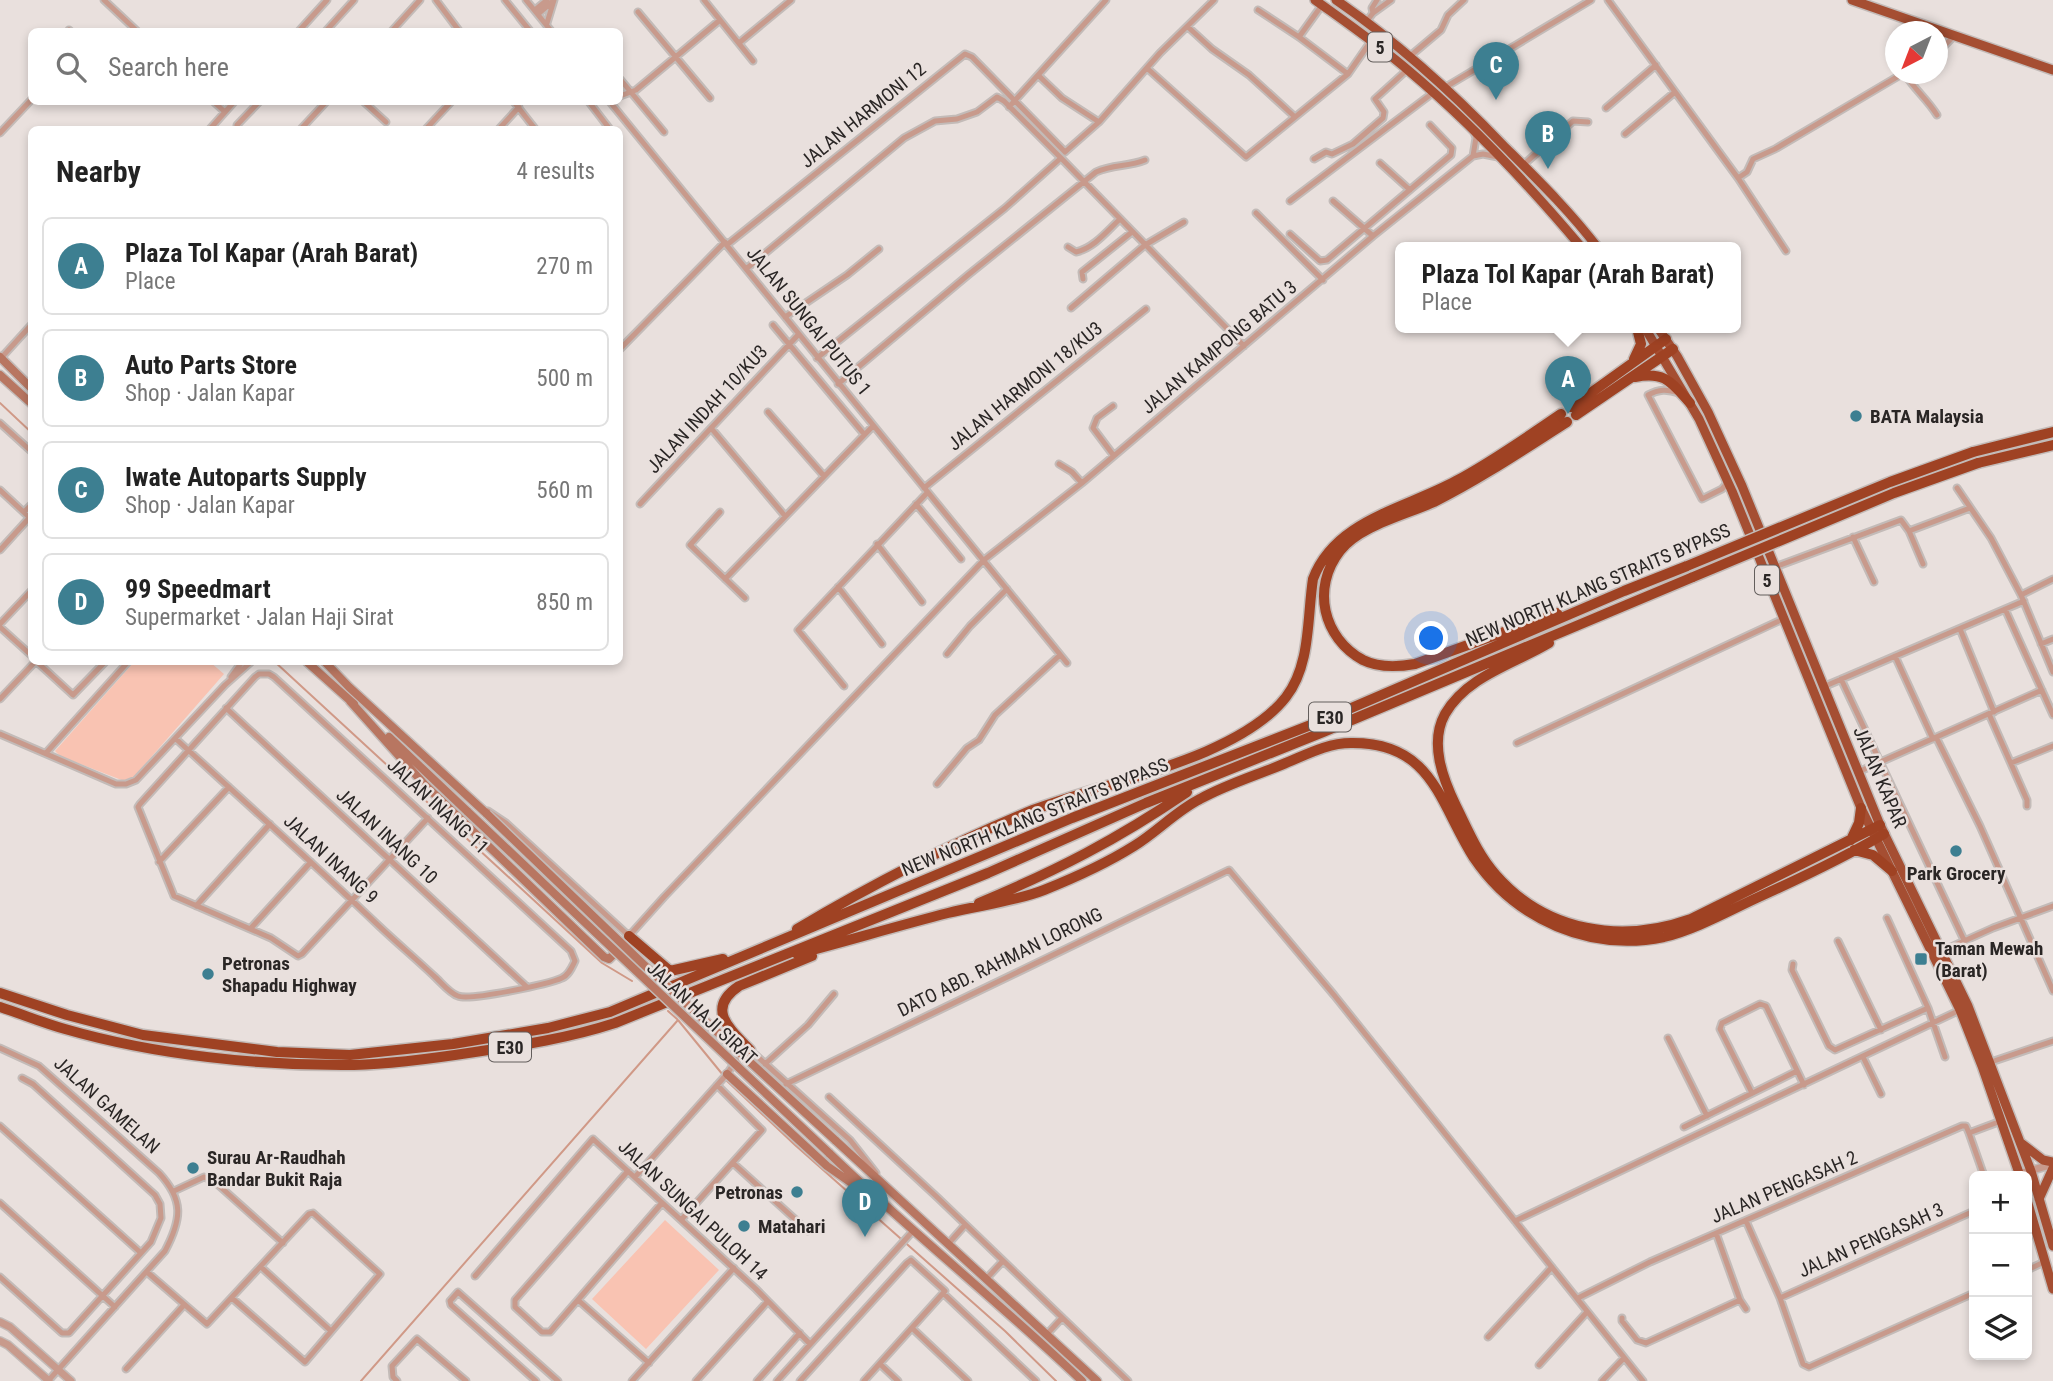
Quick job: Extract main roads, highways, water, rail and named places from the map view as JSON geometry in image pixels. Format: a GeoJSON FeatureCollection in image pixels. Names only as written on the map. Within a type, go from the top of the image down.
{"type":"FeatureCollection","features":[{"type":"Feature","properties":{"kind":"highway"},"geometry":{"type":"LineString","coordinates":[[1852,0],[2053,69]]}},
{"type":"Feature","properties":{"kind":"highway","name":"5"},"geometry":{"type":"LineString","coordinates":[[1341,1],[1444,88],[1524,165],[1593,242]]}},
{"type":"Feature","properties":{"kind":"highway","name":"5"},"geometry":{"type":"LineString","coordinates":[[1318,3],[1408,69],[1473,129],[1576,242]]}},
{"type":"Feature","properties":{"kind":"highway"},"geometry":{"type":"LineString","coordinates":[[1629,373],[1642,344],[1639,333]]}},
{"type":"Feature","properties":{"kind":"highway","name":"JALAN KAPAR"},"geometry":{"type":"LineString","coordinates":[[1648,333],[1690,403],[1728,482],[1861,808],[1878,832],[1942,951],[1991,1062],[2031,1171],[2053,1246]]}},
{"type":"Feature","properties":{"kind":"highway","name":"JALAN KAPAR"},"geometry":{"type":"LineString","coordinates":[[1662,333],[1713,422],[1742,485],[1858,772],[1892,871],[1960,1010],[2019,1171]]}},
{"type":"Feature","properties":{"kind":"highway"},"geometry":{"type":"LineString","coordinates":[[1629,373],[1666,339]]}},
{"type":"Feature","properties":{"kind":"highway"},"geometry":{"type":"LineString","coordinates":[[1574,411],[1629,373],[1673,349]]}},
{"type":"Feature","properties":{"kind":"highway"},"geometry":{"type":"LineString","coordinates":[[1629,373],[1659,375],[1670,380],[1690,403]]}},
{"type":"Feature","properties":{"kind":"highway"},"geometry":{"type":"LineString","coordinates":[[629,936],[670,971],[756,952],[862,892],[974,836],[1035,810],[1181,760],[1240,736],[1270,716],[1288,694],[1300,668],[1313,579],[1317,567],[1333,545],[1355,528],[1466,476],[1564,418],[1466,484],[1365,531],[1341,549],[1329,570],[1322,591],[1327,622],[1340,644],[1365,661],[1393,667],[1415,664],[1624,591]]}},
{"type":"Feature","properties":{"kind":"highway","name":"NEW NORTH KLANG STRAITS BYPASS"},"geometry":{"type":"LineString","coordinates":[[0,993],[67,1015],[143,1035],[277,1052],[350,1055],[453,1044],[548,1028],[610,1012],[1072,818],[1321,721],[1624,591],[1890,482],[1973,452],[2053,432]]}},
{"type":"Feature","properties":{"kind":"highway","name":"NEW NORTH KLANG STRAITS BYPASS"},"geometry":{"type":"LineString","coordinates":[[0,1007],[65,1029],[147,1048],[279,1064],[357,1065],[451,1056],[541,1043],[580,1034],[615,1023],[988,873],[1146,803],[1570,630],[1894,493],[1978,463],[2053,445]]}},
{"type":"Feature","properties":{"kind":"highway"},"geometry":{"type":"LineString","coordinates":[[1570,630],[1468,688],[1444,715],[1439,732],[1439,754],[1443,772],[1470,835],[1495,874],[1524,900],[1562,921],[1594,929],[1616,933],[1666,928],[1691,919],[1878,832]]}},
{"type":"Feature","properties":{"kind":"highway"},"geometry":{"type":"LineString","coordinates":[[753,966],[1043,891],[1132,848],[1199,799],[1331,744],[1368,743],[1404,755],[1433,781],[1475,859],[1504,893],[1559,928],[1616,942],[1666,936],[1782,886],[1852,845],[1861,808]]}},
{"type":"Feature","properties":{"kind":"highway"},"geometry":{"type":"LineString","coordinates":[[962,910],[1067,865],[1138,824],[1201,782]]}},
{"type":"Feature","properties":{"kind":"highway"},"geometry":{"type":"LineString","coordinates":[[1852,845],[1873,855],[1892,871]]}},
{"type":"Feature","properties":{"kind":"highway"},"geometry":{"type":"LineString","coordinates":[[750,1050],[726,1025],[722,1014],[723,1002],[728,993],[844,942]]}},
{"type":"Feature","properties":{"kind":"highway"},"geometry":{"type":"LineString","coordinates":[[2020,1142],[2053,1165],[2039,1199]]}},
{"type":"Feature","properties":{"kind":"highway"},"geometry":{"type":"LineString","coordinates":[[2032,1217],[2053,1289]]}},
{"type":"Feature","properties":{"kind":"main road"},"geometry":{"type":"LineString","coordinates":[[1,357],[28,385]]}},
{"type":"Feature","properties":{"kind":"main road"},"geometry":{"type":"LineString","coordinates":[[0,376],[28,400]]}},
{"type":"Feature","properties":{"kind":"main road","name":"JALAN HAJI SIRAT"},"geometry":{"type":"LineString","coordinates":[[310,665],[878,1199],[1019,1321],[1082,1381]]}},
{"type":"Feature","properties":{"kind":"main road","name":"JALAN HAJI SIRAT"},"geometry":{"type":"LineString","coordinates":[[328,665],[643,964],[1097,1381]]}},
{"type":"Feature","properties":{"kind":"main road"},"geometry":{"type":"LineString","coordinates":[[350,701],[425,785],[604,957],[612,957],[629,936]]}},
{"type":"Feature","properties":{"kind":"main road"},"geometry":{"type":"LineString","coordinates":[[723,1078],[833,1171],[878,1199]]}},
{"type":"Feature","properties":{"kind":"waterway"},"geometry":{"type":"LineString","coordinates":[[0,403],[28,429]]}},
{"type":"Feature","properties":{"kind":"waterway"},"geometry":{"type":"LineString","coordinates":[[278,665],[602,963],[632,981]]}},
{"type":"Feature","properties":{"kind":"waterway"},"geometry":{"type":"LineString","coordinates":[[668,1011],[677,1019]]}},
{"type":"Feature","properties":{"kind":"waterway"},"geometry":{"type":"LineString","coordinates":[[361,1381],[678,1020],[723,1075]]}},
{"type":"Feature","properties":{"kind":"waterway"},"geometry":{"type":"LineString","coordinates":[[726,1080],[795,1145],[1005,1331],[1056,1381]]}},
{"type":"Feature","properties":{"kind":"place","name":"Iwate Autoparts Supply"},"geometry":{"type":"Point","coordinates":[1496,100]}},
{"type":"Feature","properties":{"kind":"place","name":"Auto Parts Store"},"geometry":{"type":"Point","coordinates":[1548,169]}},
{"type":"Feature","properties":{"kind":"place","name":"Plaza Tol Kapar (Arah Barat)"},"geometry":{"type":"Point","coordinates":[1568,414]}},
{"type":"Feature","properties":{"kind":"place","name":"BATA Malaysia"},"geometry":{"type":"Point","coordinates":[1856,416]}},
{"type":"Feature","properties":{"kind":"place","name":"Park Grocery"},"geometry":{"type":"Point","coordinates":[1956,851]}},
{"type":"Feature","properties":{"kind":"place","name":"Taman Mewah (Barat)"},"geometry":{"type":"Point","coordinates":[1921,959]}},
{"type":"Feature","properties":{"kind":"place","name":"Petronas Shapadu Highway"},"geometry":{"type":"Point","coordinates":[208,974]}},
{"type":"Feature","properties":{"kind":"place","name":"Surau Ar-Raudhah Bandar Bukit Raja"},"geometry":{"type":"Point","coordinates":[193,1168]}},
{"type":"Feature","properties":{"kind":"place","name":"Petronas"},"geometry":{"type":"Point","coordinates":[797,1192]}},
{"type":"Feature","properties":{"kind":"place","name":"Matahari"},"geometry":{"type":"Point","coordinates":[744,1226]}},
{"type":"Feature","properties":{"kind":"place","name":"99 Speedmart"},"geometry":{"type":"Point","coordinates":[865,1237]}}]}
